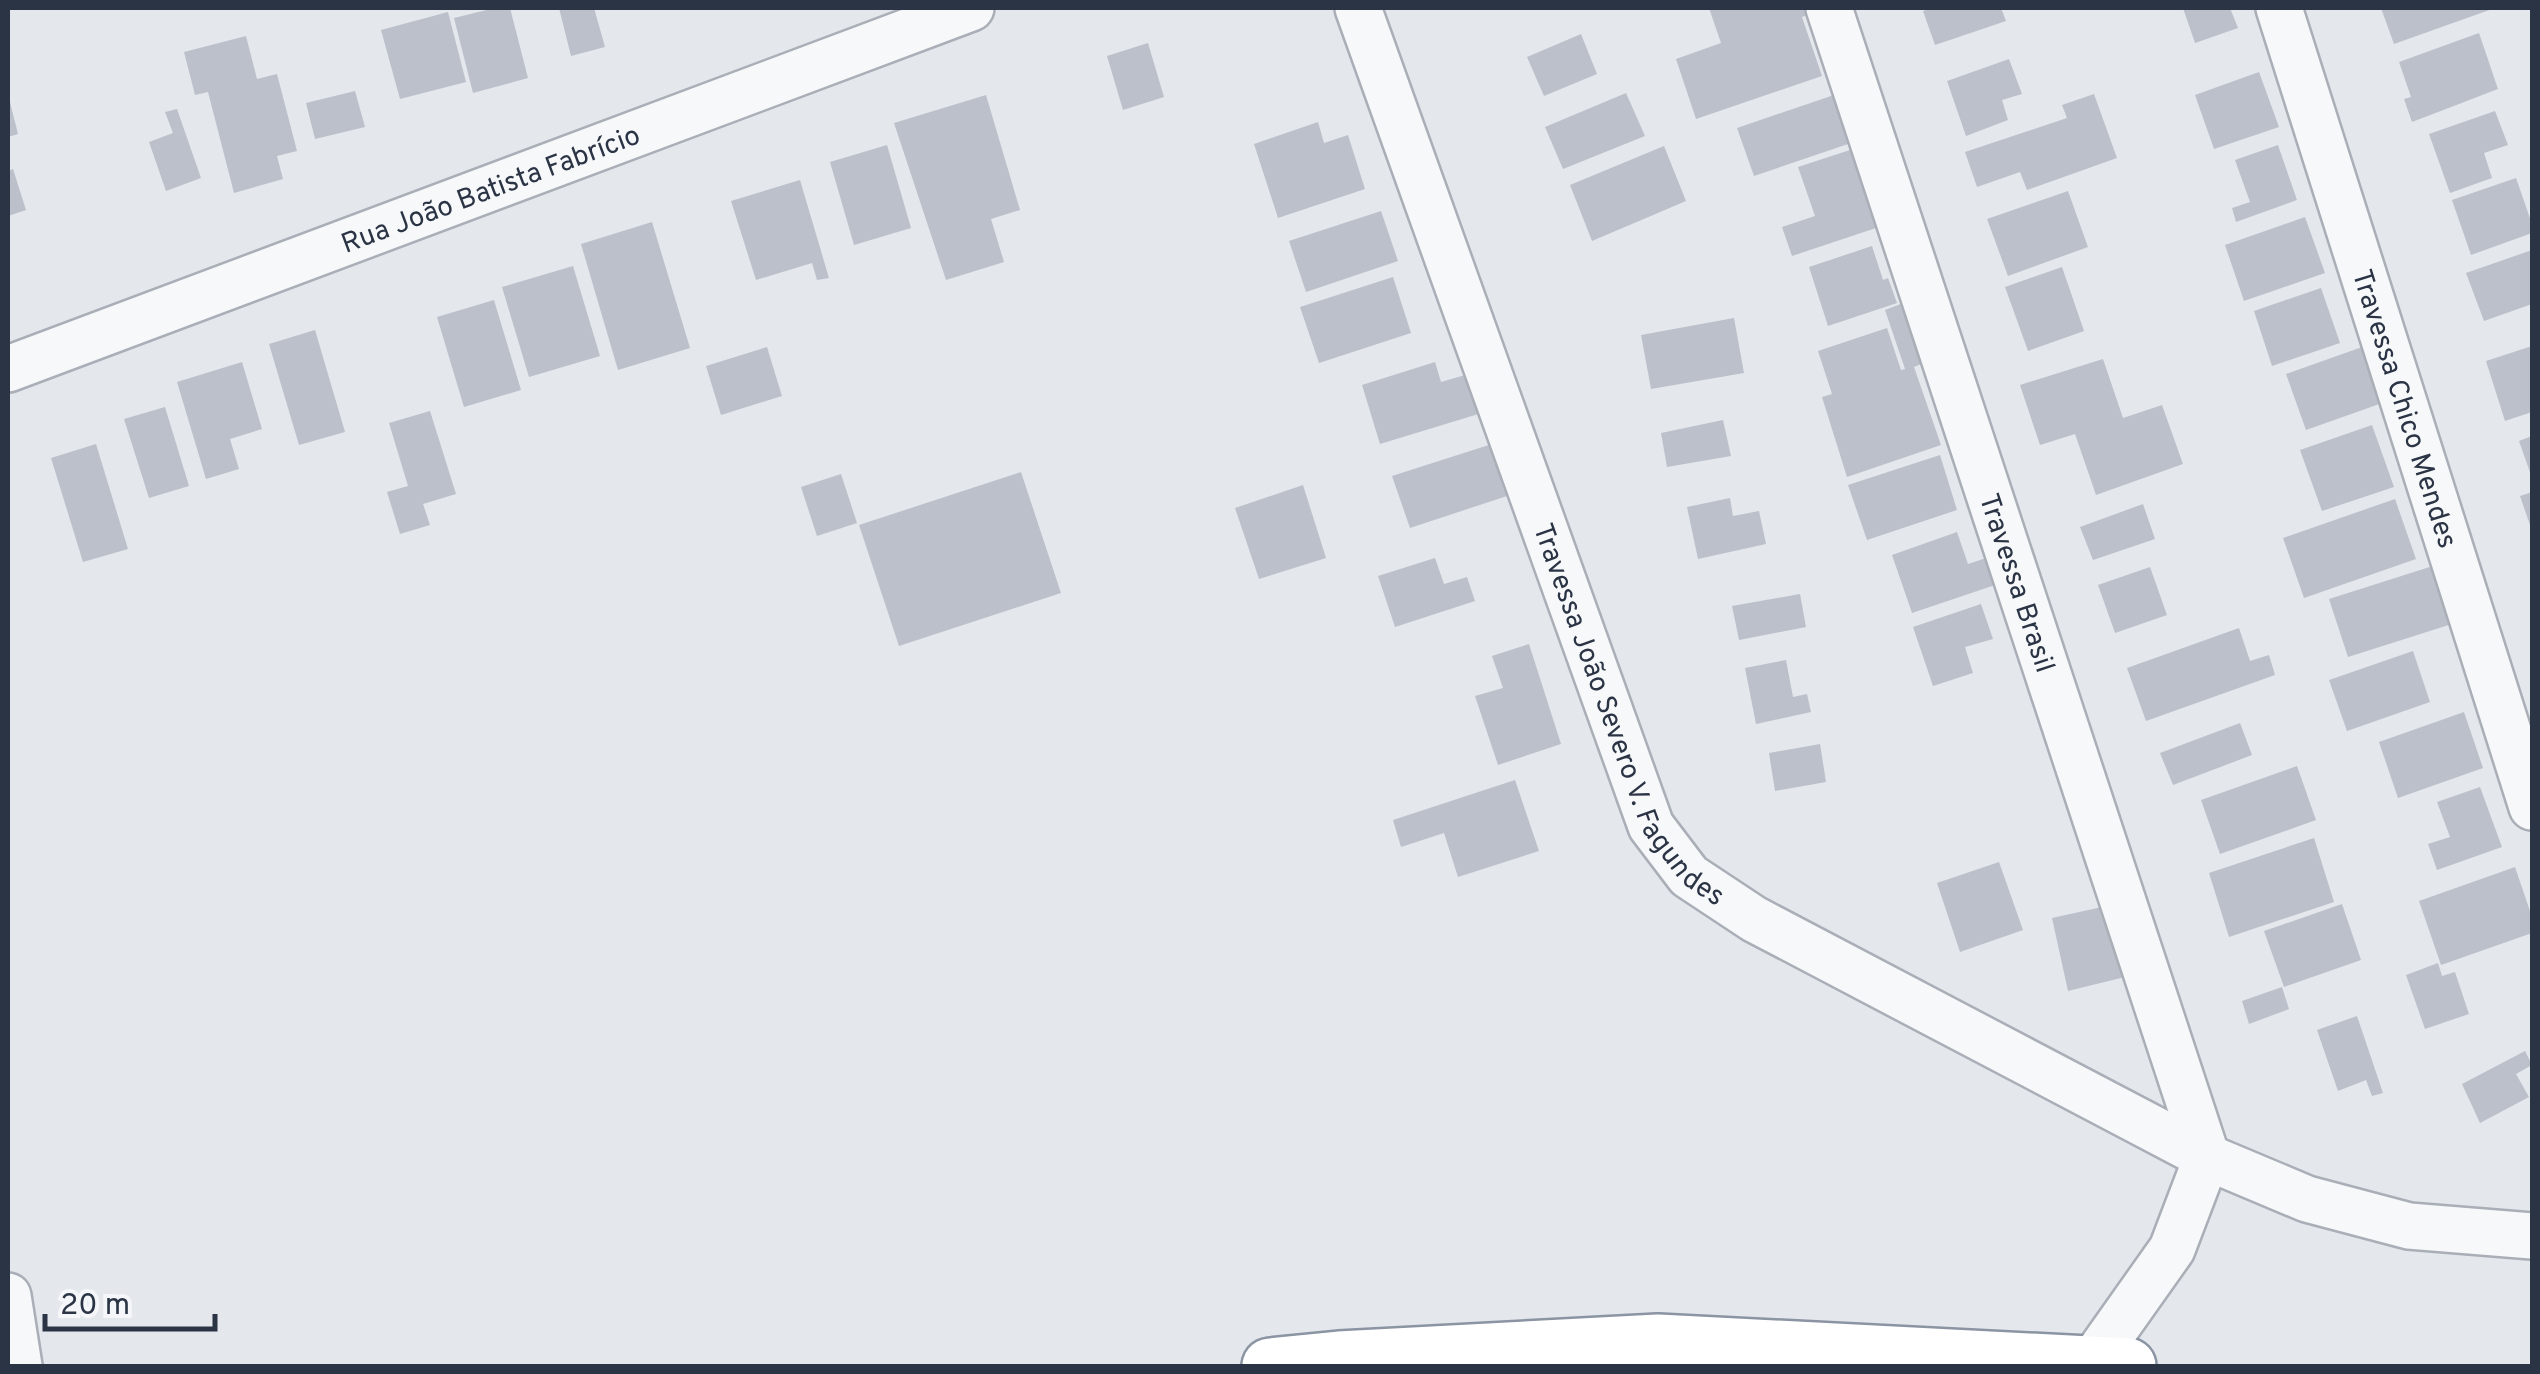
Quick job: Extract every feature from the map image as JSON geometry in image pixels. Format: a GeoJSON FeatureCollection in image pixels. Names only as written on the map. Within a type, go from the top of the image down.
{"type":"FeatureCollection","features":[{"type":"Feature","properties":{"kind":"highway"},"geometry":{"type":"LineString","coordinates":[[1270,1366],[1339,1358],[1658,1342],[2110,1364]]}},
{"type":"Feature","properties":{"kind":"street","name":"Rua João Batista Fabrício"},"geometry":{"type":"LineString","coordinates":[[8,369],[971,8]]}},
{"type":"Feature","properties":{"kind":"street","name":"Travessa João Severo V. Fagundes"},"geometry":{"type":"LineString","coordinates":[[1358,8],[1652,826],[1689,876],[1754,919],[2207,1157],[2307,1199],[2409,1226],[2532,1236]]}},
{"type":"Feature","properties":{"kind":"street","name":"Travessa Brasil"},"geometry":{"type":"LineString","coordinates":[[1829,8],[2207,1157]]}},
{"type":"Feature","properties":{"kind":"street","name":"Travessa Chico Mendes"},"geometry":{"type":"LineString","coordinates":[[2278,8],[2532,807]]}},
{"type":"Feature","properties":{"kind":"street"},"geometry":{"type":"LineString","coordinates":[[2110,1364],[2172,1249],[2207,1157]]}},
{"type":"Feature","properties":{"kind":"street"},"geometry":{"type":"LineString","coordinates":[[8,1296],[20,1366]]}},
{"type":"Feature","properties":{"kind":"building"},"geometry":{"type":"Polygon","coordinates":[[[510,8],[528,78],[473,93],[454,18],[510,8]]]}},
{"type":"Feature","properties":{"kind":"building"},"geometry":{"type":"Polygon","coordinates":[[[559,8],[594,8],[605,47],[571,56],[559,8]]]}},
{"type":"Feature","properties":{"kind":"building"},"geometry":{"type":"Polygon","coordinates":[[[1709,8],[1805,8],[1807,15],[1802,17],[1822,76],[1696,119],[1676,59],[1721,43],[1709,8]]]}},
{"type":"Feature","properties":{"kind":"building"},"geometry":{"type":"Polygon","coordinates":[[[2001,8],[2006,21],[1935,45],[1923,11],[2001,8]]]}},
{"type":"Feature","properties":{"kind":"building"},"geometry":{"type":"Polygon","coordinates":[[[2183,8],[2230,8],[2238,28],[2195,43],[2183,8]]]}},
{"type":"Feature","properties":{"kind":"building"},"geometry":{"type":"Polygon","coordinates":[[[2381,8],[2495,8],[2394,44],[2381,8]]]}},
{"type":"Feature","properties":{"kind":"building"},"geometry":{"type":"Polygon","coordinates":[[[448,12],[466,82],[400,99],[381,30],[448,12]]]}},
{"type":"Feature","properties":{"kind":"building"},"geometry":{"type":"Polygon","coordinates":[[[2479,33],[2498,89],[2412,122],[2404,99],[2411,97],[2399,62],[2479,33]]]}},
{"type":"Feature","properties":{"kind":"building"},"geometry":{"type":"Polygon","coordinates":[[[1581,34],[1597,74],[1544,96],[1527,57],[1581,34]]]}},
{"type":"Feature","properties":{"kind":"building"},"geometry":{"type":"Polygon","coordinates":[[[246,36],[257,79],[277,74],[297,151],[277,156],[283,179],[234,193],[208,92],[195,95],[184,52],[246,36]]]}},
{"type":"Feature","properties":{"kind":"building"},"geometry":{"type":"Polygon","coordinates":[[[1148,43],[1164,97],[1123,110],[1107,56],[1148,43]]]}},
{"type":"Feature","properties":{"kind":"building"},"geometry":{"type":"Polygon","coordinates":[[[2009,59],[2022,94],[2002,100],[2008,120],[1966,136],[1947,81],[2009,59]]]}},
{"type":"Feature","properties":{"kind":"building"},"geometry":{"type":"Polygon","coordinates":[[[2259,72],[2279,127],[2214,149],[2195,95],[2259,72]]]}},
{"type":"Feature","properties":{"kind":"building"},"geometry":{"type":"Polygon","coordinates":[[[355,91],[365,127],[315,139],[306,103],[355,91]]]}},
{"type":"Feature","properties":{"kind":"building"},"geometry":{"type":"Polygon","coordinates":[[[1626,93],[1645,136],[1563,169],[1545,127],[1626,93]]]}},
{"type":"Feature","properties":{"kind":"building"},"geometry":{"type":"Polygon","coordinates":[[[8,94],[18,134],[8,137],[8,94]]]}},
{"type":"Feature","properties":{"kind":"building"},"geometry":{"type":"Polygon","coordinates":[[[2094,94],[2117,158],[2027,190],[2020,172],[1977,187],[1965,152],[2067,118],[2062,105],[2094,94]]]}},
{"type":"Feature","properties":{"kind":"building"},"geometry":{"type":"Polygon","coordinates":[[[986,95],[1020,210],[991,219],[1004,262],[946,280],[894,123],[986,95]]]}},
{"type":"Feature","properties":{"kind":"building"},"geometry":{"type":"Polygon","coordinates":[[[1834,95],[1851,143],[1754,176],[1737,128],[1834,95]]]}},
{"type":"Feature","properties":{"kind":"building"},"geometry":{"type":"Polygon","coordinates":[[[177,109],[201,178],[166,191],[149,142],[173,133],[165,112],[177,109]]]}},
{"type":"Feature","properties":{"kind":"building"},"geometry":{"type":"Polygon","coordinates":[[[2495,111],[2508,145],[2484,153],[2492,178],[2450,193],[2429,134],[2495,111]]]}},
{"type":"Feature","properties":{"kind":"building"},"geometry":{"type":"Polygon","coordinates":[[[1318,122],[1324,143],[1348,135],[1365,189],[1278,218],[1254,144],[1318,122]]]}},
{"type":"Feature","properties":{"kind":"building"},"geometry":{"type":"Polygon","coordinates":[[[887,145],[911,228],[854,245],[830,162],[887,145]]]}},
{"type":"Feature","properties":{"kind":"building"},"geometry":{"type":"Polygon","coordinates":[[[2278,145],[2297,200],[2236,222],[2232,208],[2250,202],[2235,160],[2278,145]]]}},
{"type":"Feature","properties":{"kind":"building"},"geometry":{"type":"Polygon","coordinates":[[[1664,146],[1686,201],[1592,241],[1570,185],[1664,146]]]}},
{"type":"Feature","properties":{"kind":"building"},"geometry":{"type":"Polygon","coordinates":[[[1853,149],[1879,227],[1792,256],[1782,227],[1815,216],[1798,167],[1853,149]]]}},
{"type":"Feature","properties":{"kind":"building"},"geometry":{"type":"Polygon","coordinates":[[[13,169],[26,210],[8,216],[8,171],[13,169]]]}},
{"type":"Feature","properties":{"kind":"building"},"geometry":{"type":"Polygon","coordinates":[[[2516,178],[2532,233],[2471,255],[2452,200],[2516,178]]]}},
{"type":"Feature","properties":{"kind":"building"},"geometry":{"type":"Polygon","coordinates":[[[800,180],[829,278],[817,280],[812,263],[756,280],[731,201],[800,180]]]}},
{"type":"Feature","properties":{"kind":"building"},"geometry":{"type":"Polygon","coordinates":[[[2068,191],[2088,247],[2008,276],[1987,219],[2068,191]]]}},
{"type":"Feature","properties":{"kind":"building"},"geometry":{"type":"Polygon","coordinates":[[[1381,211],[1398,261],[1306,292],[1289,241],[1381,211]]]}},
{"type":"Feature","properties":{"kind":"building"},"geometry":{"type":"Polygon","coordinates":[[[2305,217],[2325,273],[2244,301],[2225,245],[2305,217]]]}},
{"type":"Feature","properties":{"kind":"building"},"geometry":{"type":"Polygon","coordinates":[[[652,222],[690,348],[618,370],[581,244],[652,222]]]}},
{"type":"Feature","properties":{"kind":"building"},"geometry":{"type":"Polygon","coordinates":[[[1872,246],[1883,280],[1888,278],[1897,303],[1828,326],[1809,267],[1872,246]]]}},
{"type":"Feature","properties":{"kind":"building"},"geometry":{"type":"Polygon","coordinates":[[[2532,250],[2532,304],[2484,321],[2466,273],[2532,250]]]}},
{"type":"Feature","properties":{"kind":"building"},"geometry":{"type":"Polygon","coordinates":[[[573,266],[600,356],[529,377],[502,287],[573,266]]]}},
{"type":"Feature","properties":{"kind":"building"},"geometry":{"type":"Polygon","coordinates":[[[2062,267],[2084,331],[2028,351],[2005,287],[2062,267]]]}},
{"type":"Feature","properties":{"kind":"building"},"geometry":{"type":"Polygon","coordinates":[[[1393,277],[1411,333],[1319,363],[1300,307],[1393,277]]]}},
{"type":"Feature","properties":{"kind":"building"},"geometry":{"type":"Polygon","coordinates":[[[2321,288],[2340,343],[2272,366],[2254,311],[2321,288]]]}},
{"type":"Feature","properties":{"kind":"building"},"geometry":{"type":"Polygon","coordinates":[[[494,300],[521,390],[464,407],[437,317],[494,300]]]}},
{"type":"Feature","properties":{"kind":"building"},"geometry":{"type":"Polygon","coordinates":[[[1906,302],[1926,362],[1914,367],[1941,445],[1847,477],[1822,397],[1832,394],[1818,351],[1887,328],[1901,370],[1905,369],[1885,310],[1906,302]]]}},
{"type":"Feature","properties":{"kind":"building"},"geometry":{"type":"Polygon","coordinates":[[[1734,318],[1744,373],[1651,389],[1641,335],[1734,318]]]}},
{"type":"Feature","properties":{"kind":"building"},"geometry":{"type":"Polygon","coordinates":[[[315,330],[345,432],[299,445],[269,344],[315,330]]]}},
{"type":"Feature","properties":{"kind":"building"},"geometry":{"type":"Polygon","coordinates":[[[2382,340],[2402,396],[2306,430],[2286,374],[2382,340]]]}},
{"type":"Feature","properties":{"kind":"building"},"geometry":{"type":"Polygon","coordinates":[[[2532,346],[2532,412],[2505,421],[2486,361],[2532,346]]]}},
{"type":"Feature","properties":{"kind":"building"},"geometry":{"type":"Polygon","coordinates":[[[767,347],[782,396],[721,415],[706,366],[767,347]]]}},
{"type":"Feature","properties":{"kind":"building"},"geometry":{"type":"Polygon","coordinates":[[[2103,359],[2123,418],[2162,405],[2183,464],[2096,495],[2075,434],[2040,445],[2020,385],[2103,359]]]}},
{"type":"Feature","properties":{"kind":"building"},"geometry":{"type":"Polygon","coordinates":[[[242,362],[262,429],[230,439],[239,469],[206,479],[177,382],[242,362]]]}},
{"type":"Feature","properties":{"kind":"building"},"geometry":{"type":"Polygon","coordinates":[[[1435,362],[1441,382],[1472,373],[1485,412],[1380,444],[1362,385],[1435,362]]]}},
{"type":"Feature","properties":{"kind":"building"},"geometry":{"type":"Polygon","coordinates":[[[165,407],[189,486],[149,498],[124,419],[165,407]]]}},
{"type":"Feature","properties":{"kind":"building"},"geometry":{"type":"Polygon","coordinates":[[[430,411],[456,494],[423,504],[430,525],[400,534],[387,492],[408,486],[389,423],[430,411]]]}},
{"type":"Feature","properties":{"kind":"building"},"geometry":{"type":"Polygon","coordinates":[[[1723,420],[1731,456],[1667,467],[1661,433],[1723,420]]]}},
{"type":"Feature","properties":{"kind":"building"},"geometry":{"type":"Polygon","coordinates":[[[2372,425],[2394,487],[2322,511],[2300,450],[2372,425]]]}},
{"type":"Feature","properties":{"kind":"building"},"geometry":{"type":"Polygon","coordinates":[[[2532,436],[2532,478],[2519,441],[2532,436]]]}},
{"type":"Feature","properties":{"kind":"building"},"geometry":{"type":"Polygon","coordinates":[[[96,444],[128,549],[83,562],[51,458],[96,444]]]}},
{"type":"Feature","properties":{"kind":"building"},"geometry":{"type":"Polygon","coordinates":[[[1492,444],[1510,495],[1410,528],[1392,476],[1492,444]]]}},
{"type":"Feature","properties":{"kind":"building"},"geometry":{"type":"Polygon","coordinates":[[[1940,455],[1957,510],[1867,540],[1848,485],[1940,455]]]}},
{"type":"Feature","properties":{"kind":"building"},"geometry":{"type":"Polygon","coordinates":[[[1021,472],[1061,593],[899,646],[859,525],[1021,472]]]}},
{"type":"Feature","properties":{"kind":"building"},"geometry":{"type":"Polygon","coordinates":[[[841,474],[857,523],[817,536],[801,487],[841,474]]]}},
{"type":"Feature","properties":{"kind":"building"},"geometry":{"type":"Polygon","coordinates":[[[1303,485],[1326,558],[1259,579],[1235,508],[1303,485]]]}},
{"type":"Feature","properties":{"kind":"building"},"geometry":{"type":"Polygon","coordinates":[[[2532,492],[2532,531],[2520,496],[2532,492]]]}},
{"type":"Feature","properties":{"kind":"building"},"geometry":{"type":"Polygon","coordinates":[[[1730,498],[1733,516],[1759,511],[1766,544],[1698,559],[1687,507],[1730,498]]]}},
{"type":"Feature","properties":{"kind":"building"},"geometry":{"type":"Polygon","coordinates":[[[2395,499],[2416,559],[2304,598],[2283,538],[2395,499]]]}},
{"type":"Feature","properties":{"kind":"building"},"geometry":{"type":"Polygon","coordinates":[[[2143,504],[2155,539],[2093,560],[2080,527],[2143,504]]]}},
{"type":"Feature","properties":{"kind":"building"},"geometry":{"type":"Polygon","coordinates":[[[1957,532],[1968,564],[1992,556],[2001,583],[1912,613],[1892,555],[1957,532]]]}},
{"type":"Feature","properties":{"kind":"building"},"geometry":{"type":"Polygon","coordinates":[[[1435,558],[1444,584],[1467,577],[1475,601],[1395,627],[1378,576],[1435,558]]]}},
{"type":"Feature","properties":{"kind":"building"},"geometry":{"type":"Polygon","coordinates":[[[2436,565],[2455,623],[2348,657],[2329,599],[2436,565]]]}},
{"type":"Feature","properties":{"kind":"building"},"geometry":{"type":"Polygon","coordinates":[[[2150,567],[2167,615],[2115,633],[2098,585],[2150,567]]]}},
{"type":"Feature","properties":{"kind":"building"},"geometry":{"type":"Polygon","coordinates":[[[1800,594],[1806,627],[1739,640],[1732,606],[1800,594]]]}},
{"type":"Feature","properties":{"kind":"building"},"geometry":{"type":"Polygon","coordinates":[[[1981,604],[1993,639],[1965,647],[1973,673],[1933,686],[1913,627],[1981,604]]]}},
{"type":"Feature","properties":{"kind":"building"},"geometry":{"type":"Polygon","coordinates":[[[2239,628],[2250,661],[2269,655],[2275,675],[2146,721],[2127,668],[2239,628]]]}},
{"type":"Feature","properties":{"kind":"building"},"geometry":{"type":"Polygon","coordinates":[[[1529,644],[1561,744],[1498,765],[1475,696],[1503,688],[1492,656],[1529,644]]]}},
{"type":"Feature","properties":{"kind":"building"},"geometry":{"type":"Polygon","coordinates":[[[2413,651],[2430,702],[2347,731],[2329,680],[2413,651]]]}},
{"type":"Feature","properties":{"kind":"building"},"geometry":{"type":"Polygon","coordinates":[[[1786,660],[1793,697],[1807,694],[1811,712],[1756,724],[1745,668],[1786,660]]]}},
{"type":"Feature","properties":{"kind":"building"},"geometry":{"type":"Polygon","coordinates":[[[2464,712],[2483,768],[2398,798],[2379,742],[2464,712]]]}},
{"type":"Feature","properties":{"kind":"building"},"geometry":{"type":"Polygon","coordinates":[[[2240,723],[2252,755],[2173,785],[2160,753],[2240,723]]]}},
{"type":"Feature","properties":{"kind":"building"},"geometry":{"type":"Polygon","coordinates":[[[1820,744],[1826,782],[1775,791],[1769,753],[1820,744]]]}},
{"type":"Feature","properties":{"kind":"building"},"geometry":{"type":"Polygon","coordinates":[[[2297,766],[2316,820],[2220,854],[2201,800],[2297,766]]]}},
{"type":"Feature","properties":{"kind":"building"},"geometry":{"type":"Polygon","coordinates":[[[1515,780],[1539,851],[1458,877],[1444,833],[1401,847],[1393,820],[1515,780]]]}},
{"type":"Feature","properties":{"kind":"building"},"geometry":{"type":"Polygon","coordinates":[[[2480,787],[2502,847],[2437,870],[2428,844],[2450,837],[2437,802],[2480,787]]]}},
{"type":"Feature","properties":{"kind":"building"},"geometry":{"type":"Polygon","coordinates":[[[2314,838],[2334,902],[2229,937],[2209,873],[2314,838]]]}},
{"type":"Feature","properties":{"kind":"building"},"geometry":{"type":"Polygon","coordinates":[[[1999,862],[2023,930],[1960,952],[1937,883],[1999,862]]]}},
{"type":"Feature","properties":{"kind":"building"},"geometry":{"type":"Polygon","coordinates":[[[2515,867],[2532,917],[2532,933],[2441,965],[2419,901],[2515,867]]]}},
{"type":"Feature","properties":{"kind":"building"},"geometry":{"type":"Polygon","coordinates":[[[2342,904],[2361,960],[2284,987],[2264,931],[2342,904]]]}},
{"type":"Feature","properties":{"kind":"building"},"geometry":{"type":"Polygon","coordinates":[[[2111,905],[2129,976],[2068,991],[2052,918],[2111,905]]]}},
{"type":"Feature","properties":{"kind":"building"},"geometry":{"type":"Polygon","coordinates":[[[2438,963],[2442,976],[2455,972],[2469,1014],[2425,1029],[2406,975],[2438,963]]]}},
{"type":"Feature","properties":{"kind":"building"},"geometry":{"type":"Polygon","coordinates":[[[2282,987],[2289,1009],[2249,1024],[2242,1001],[2282,987]]]}},
{"type":"Feature","properties":{"kind":"building"},"geometry":{"type":"Polygon","coordinates":[[[2357,1016],[2383,1093],[2372,1096],[2366,1080],[2338,1091],[2317,1030],[2357,1016]]]}},
{"type":"Feature","properties":{"kind":"building"},"geometry":{"type":"Polygon","coordinates":[[[2525,1051],[2532,1065],[2516,1074],[2529,1097],[2480,1123],[2462,1084],[2525,1051]]]}}]}
